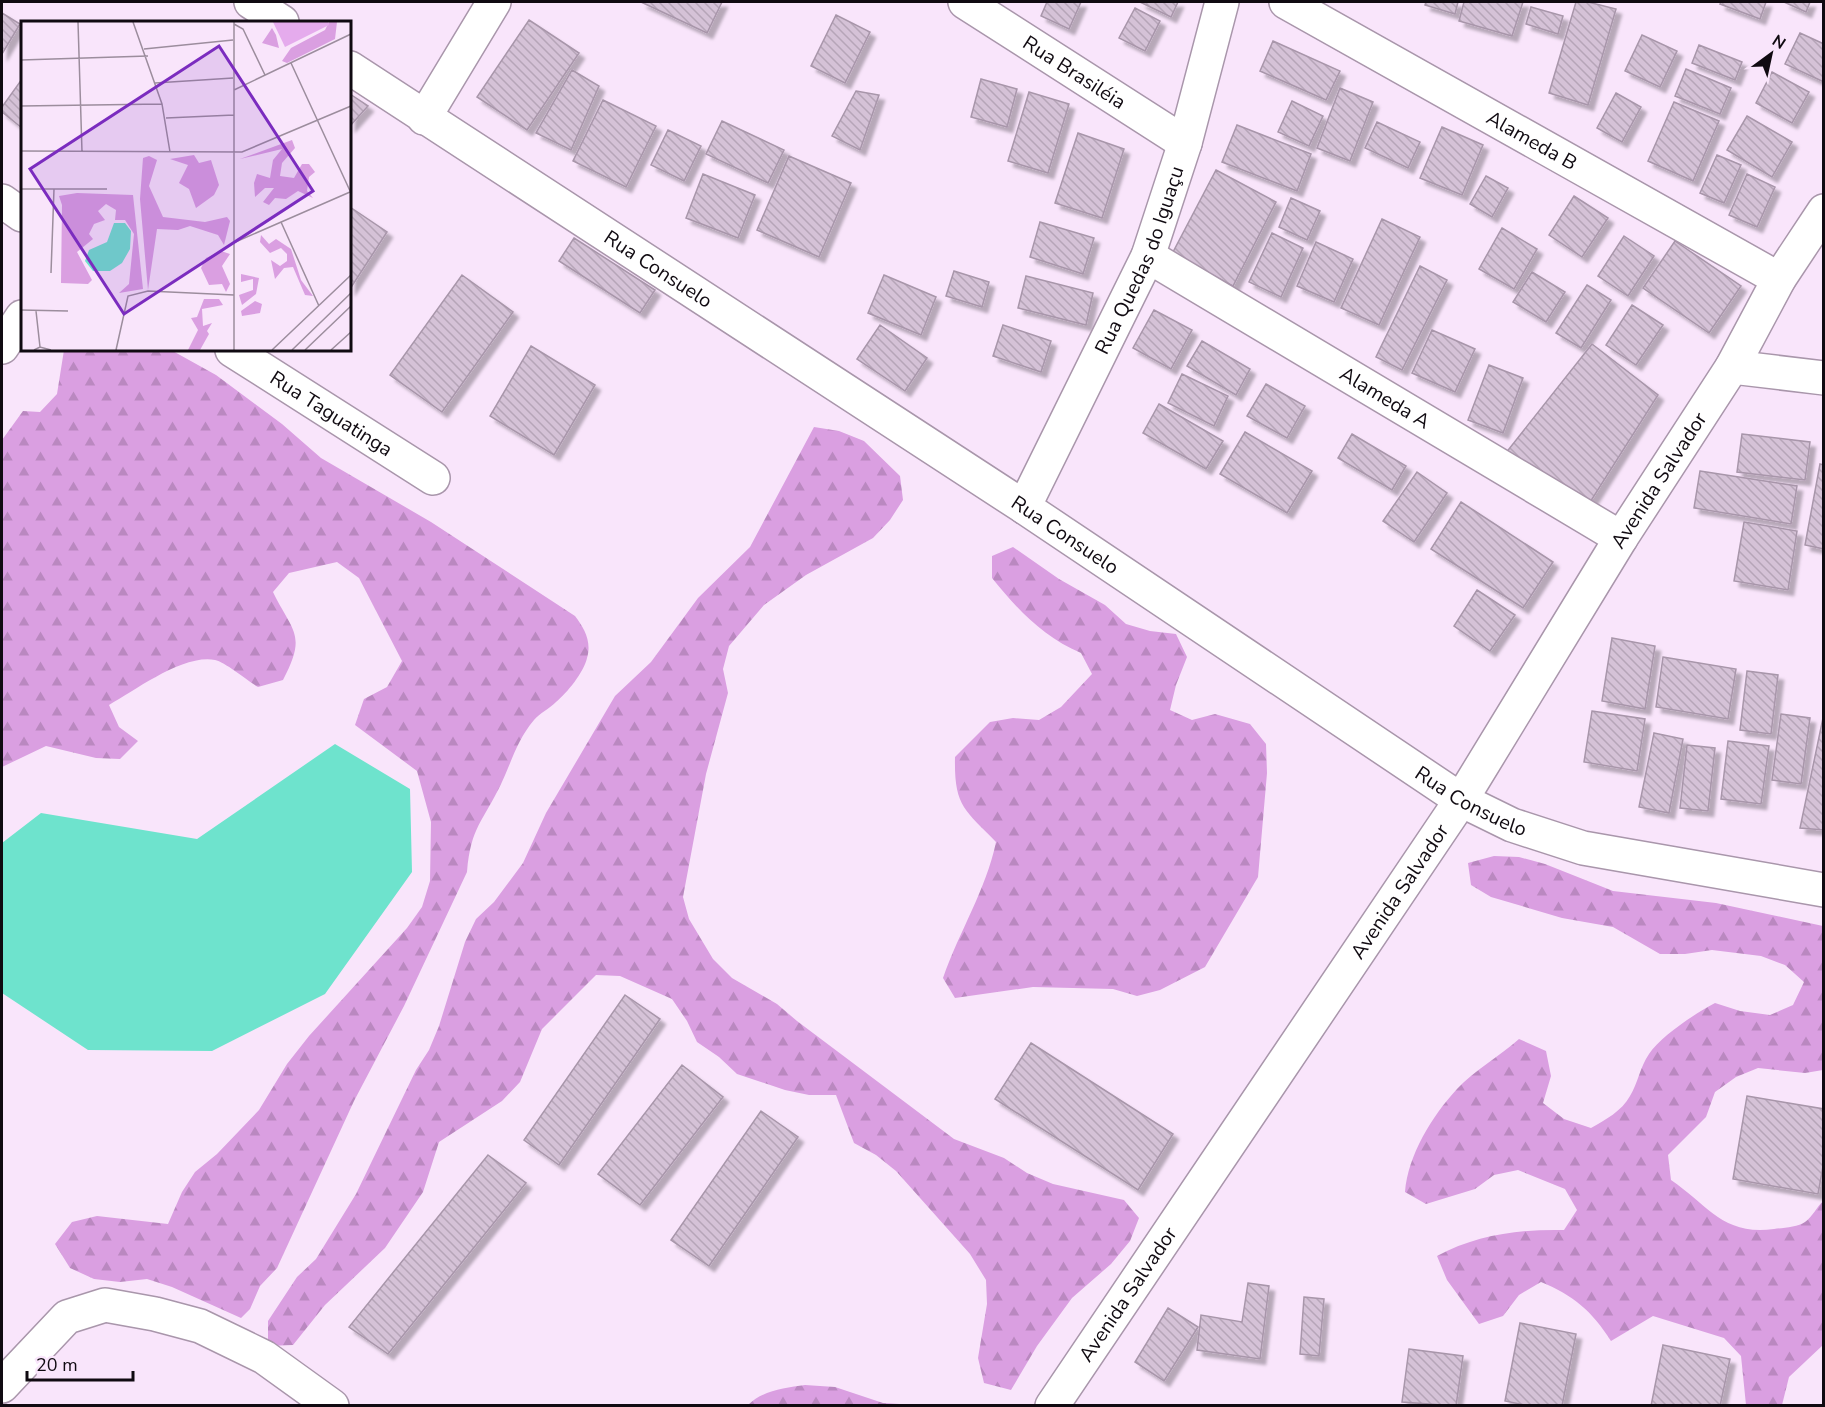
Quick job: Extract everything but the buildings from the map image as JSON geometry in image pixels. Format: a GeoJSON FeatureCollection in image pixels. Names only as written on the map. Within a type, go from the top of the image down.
{"type":"FeatureCollection","features":[{"type":"Feature","properties":{"kind":"street"},"geometry":{"type":"LineString","coordinates":[[251,2],[280,21]]}},
{"type":"Feature","properties":{"kind":"street"},"geometry":{"type":"LineString","coordinates":[[424,118],[494,2]]}},
{"type":"Feature","properties":{"kind":"street","name":"Rua Brasiléia"},"geometry":{"type":"LineString","coordinates":[[965,2],[1185,143]]}},
{"type":"Feature","properties":{"kind":"street","name":"Rua Quedas do Iguaçu"},"geometry":{"type":"LineString","coordinates":[[1024,507],[1148,256],[1185,143],[1222,2]]}},
{"type":"Feature","properties":{"kind":"street","name":"Alameda B"},"geometry":{"type":"LineString","coordinates":[[1286,2],[1779,279]]}},
{"type":"Feature","properties":{"kind":"street","name":"Rua Consuelo"},"geometry":{"type":"LineString","coordinates":[[351,69],[1024,507],[1461,800],[1512,825],[1583,848],[1824,890]]}},
{"type":"Feature","properties":{"kind":"street"},"geometry":{"type":"LineString","coordinates":[[2,201],[21,214]]}},
{"type":"Feature","properties":{"kind":"street","name":"Avenida Salvador"},"geometry":{"type":"LineString","coordinates":[[1060,1404],[1461,800],[1621,538],[1732,367],[1779,279],[1824,211]]}},
{"type":"Feature","properties":{"kind":"street","name":"Alameda A"},"geometry":{"type":"LineString","coordinates":[[1148,256],[1621,538]]}},
{"type":"Feature","properties":{"kind":"street"},"geometry":{"type":"LineString","coordinates":[[2,347],[21,318]]}},
{"type":"Feature","properties":{"kind":"street","name":"Rua Taguatinga"},"geometry":{"type":"LineString","coordinates":[[234,351],[432,478]]}},
{"type":"Feature","properties":{"kind":"street"},"geometry":{"type":"LineString","coordinates":[[1732,367],[1824,378]]}},
{"type":"Feature","properties":{"kind":"street"},"geometry":{"type":"LineString","coordinates":[[2,1386],[67,1317],[105,1305],[155,1314],[200,1326],[264,1357],[332,1406]]}},
{"type":"Feature","properties":{"kind":"green space"},"geometry":{"type":"Polygon","coordinates":[[[64,351],[173,351],[216,375],[282,424],[321,458],[431,522],[575,616],[588,640],[587,658],[579,676],[560,698],[534,720],[519,743],[475,834],[471,844],[467,872],[404,1006],[354,1101],[277,1268],[260,1286],[250,1309],[241,1318],[172,1287],[147,1279],[120,1282],[94,1279],[70,1268],[55,1244],[72,1222],[97,1216],[168,1224],[182,1192],[195,1172],[217,1154],[259,1110],[287,1064],[309,1036],[407,928],[422,907],[430,881],[431,822],[417,771],[355,725],[364,699],[387,687],[402,661],[359,578],[337,562],[289,573],[273,592],[291,626],[296,643],[283,680],[258,687],[219,661],[189,662],[160,675],[109,705],[119,727],[138,741],[120,759],[96,758],[46,746],[2,767],[2,440],[23,411],[40,412],[57,394],[64,351]]]}},
{"type":"Feature","properties":{"kind":"green space"},"geometry":{"type":"Polygon","coordinates":[[[814,427],[839,431],[864,441],[900,476],[903,500],[890,520],[873,538],[806,575],[764,605],[729,646],[723,669],[728,693],[706,774],[683,897],[689,919],[713,959],[732,978],[777,1004],[954,1139],[1004,1158],[1027,1173],[1053,1184],[1124,1200],[1139,1218],[1130,1241],[1111,1264],[1072,1298],[1037,1346],[1011,1390],[984,1383],[978,1358],[987,1304],[986,1280],[970,1254],[896,1171],[876,1155],[854,1143],[836,1095],[809,1095],[785,1090],[737,1074],[719,1057],[697,1042],[687,1021],[672,999],[620,976],[596,975],[542,1029],[520,1082],[502,1101],[439,1142],[423,1192],[385,1248],[325,1305],[293,1345],[268,1346],[268,1321],[297,1277],[316,1259],[356,1194],[416,1070],[429,1050],[439,1026],[465,942],[476,919],[494,902],[523,863],[546,813],[615,696],[651,662],[698,598],[750,547],[814,427]]]}},
{"type":"Feature","properties":{"kind":"green space"},"geometry":{"type":"Polygon","coordinates":[[[1013,547],[1059,579],[1105,605],[1126,624],[1150,631],[1176,634],[1187,657],[1176,685],[1170,710],[1192,720],[1215,714],[1250,724],[1266,744],[1267,773],[1258,877],[1205,967],[1160,990],[1137,996],[1113,989],[1033,987],[955,998],[943,978],[986,877],[996,842],[963,806],[956,786],[955,757],[990,722],[1013,718],[1039,720],[1061,707],[1092,674],[1081,653],[1055,639],[1032,621],[992,578],[992,556],[1013,547]]]}},
{"type":"Feature","properties":{"kind":"green space"},"geometry":{"type":"Polygon","coordinates":[[[1494,856],[1519,857],[1545,864],[1613,891],[1716,903],[1823,926],[1823,1070],[1805,1073],[1758,1068],[1736,1077],[1715,1092],[1706,1117],[1668,1155],[1671,1180],[1717,1216],[1742,1228],[1756,1230],[1802,1224],[1823,1201],[1823,1345],[1789,1377],[1782,1405],[1746,1405],[1741,1356],[1724,1338],[1653,1316],[1611,1341],[1597,1321],[1581,1305],[1563,1292],[1541,1282],[1519,1295],[1503,1316],[1479,1324],[1447,1280],[1437,1256],[1483,1238],[1515,1232],[1564,1230],[1577,1210],[1565,1189],[1518,1170],[1494,1175],[1475,1189],[1426,1204],[1405,1192],[1416,1150],[1430,1124],[1457,1089],[1472,1076],[1519,1039],[1546,1051],[1551,1076],[1543,1103],[1564,1119],[1591,1128],[1613,1115],[1627,1101],[1649,1054],[1670,1033],[1689,1019],[1715,1003],[1740,1011],[1770,1015],[1793,1005],[1804,982],[1785,965],[1761,956],[1712,950],[1685,954],[1660,954],[1613,927],[1562,918],[1491,897],[1471,885],[1468,863],[1494,856]]]}},
{"type":"Feature","properties":{"kind":"green space"},"geometry":{"type":"Polygon","coordinates":[[[805,1385],[835,1387],[883,1403],[916,1405],[748,1405],[767,1393],[805,1385]]]}},
{"type":"Feature","properties":{"kind":"shaded area"},"geometry":{"type":"Polygon","coordinates":[[[335,744],[410,789],[412,872],[325,994],[212,1051],[88,1050],[2,993],[2,843],[41,813],[197,839],[335,744]]]}}]}
